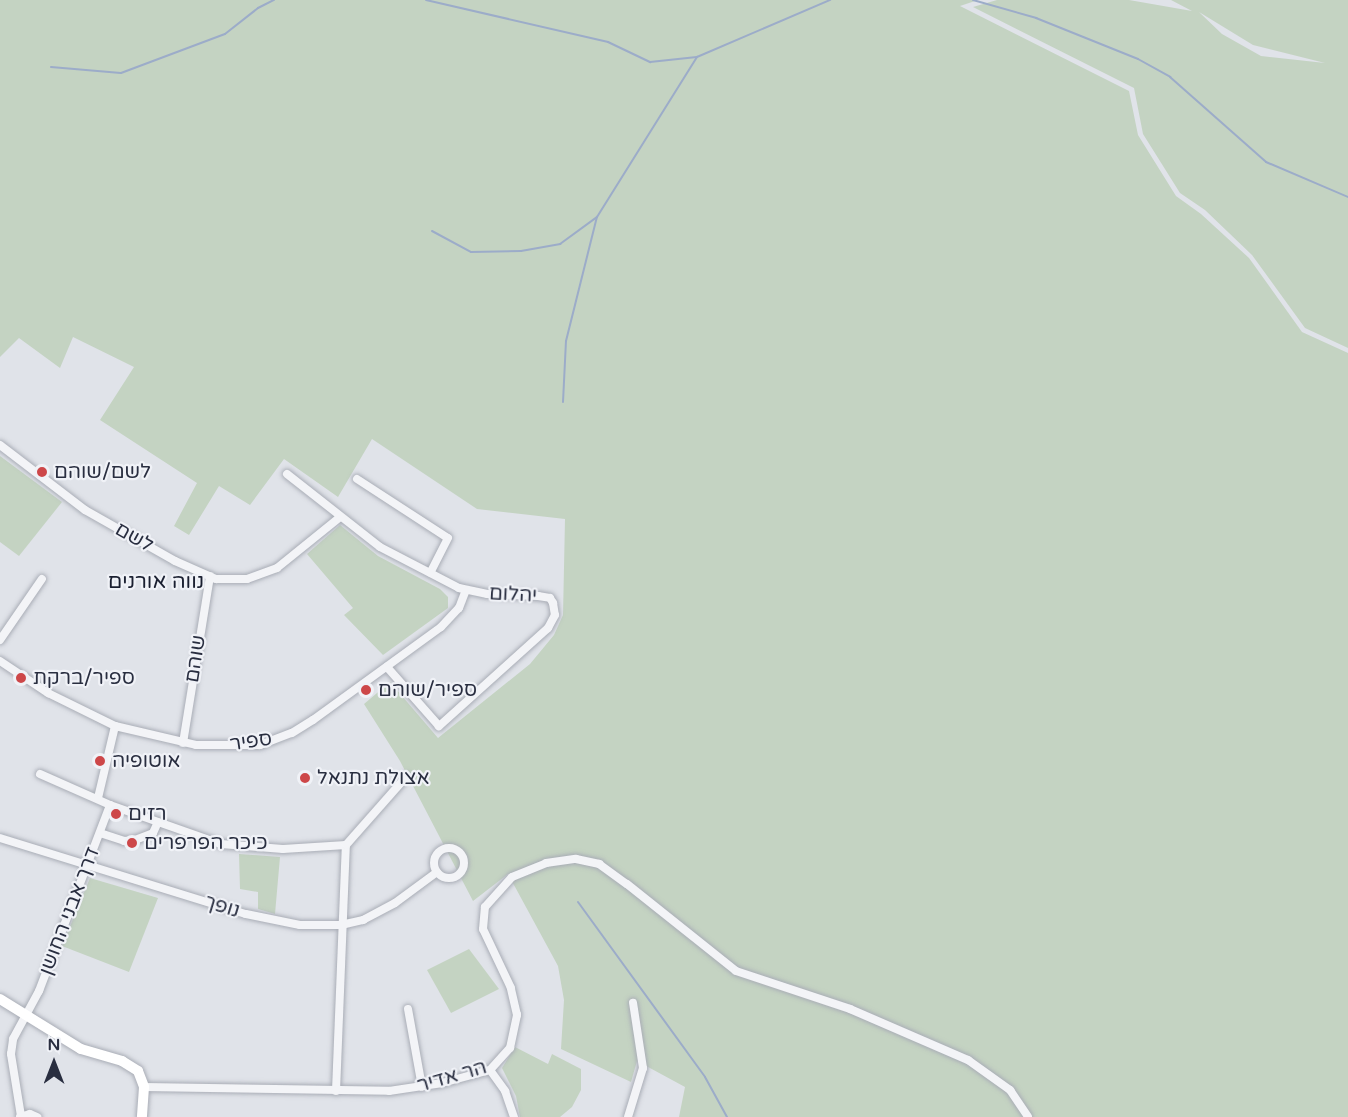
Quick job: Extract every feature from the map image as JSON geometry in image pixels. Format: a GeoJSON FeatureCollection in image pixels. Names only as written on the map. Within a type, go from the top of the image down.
{"type":"FeatureCollection","features":[{"type":"Feature","properties":{"kind":"street","name":"לשם"},"geometry":{"type":"LineString","coordinates":[[0,446],[85,510],[210,576],[233,580],[262,575],[293,556],[340,517]]}},
{"type":"Feature","properties":{"kind":"street","name":"יהלום"},"geometry":{"type":"LineString","coordinates":[[287,474],[380,547],[466,590],[550,598],[555,615],[530,647],[439,726],[387,667]]}},
{"type":"Feature","properties":{"kind":"street"},"geometry":{"type":"LineString","coordinates":[[357,478],[448,538],[430,573]]}},
{"type":"Feature","properties":{"kind":"street","name":"שוהם"},"geometry":{"type":"LineString","coordinates":[[183,743],[210,576]]}},
{"type":"Feature","properties":{"kind":"street"},"geometry":{"type":"LineString","coordinates":[[0,640],[42,579]]}},
{"type":"Feature","properties":{"kind":"street","name":"ספיר"},"geometry":{"type":"LineString","coordinates":[[0,661],[48,693],[115,726],[183,743],[242,746],[277,740],[313,720],[452,617],[466,590]]}},
{"type":"Feature","properties":{"kind":"street"},"geometry":{"type":"LineString","coordinates":[[98,798],[115,726]]}},
{"type":"Feature","properties":{"kind":"street"},"geometry":{"type":"LineString","coordinates":[[40,774],[110,805],[221,844],[283,849],[346,845]]}},
{"type":"Feature","properties":{"kind":"street"},"geometry":{"type":"LineString","coordinates":[[336,1091],[346,845],[406,777]]}},
{"type":"Feature","properties":{"kind":"street","name":"דרך אבני החושן"},"geometry":{"type":"LineString","coordinates":[[21,1117],[11,1047],[28,1017],[110,805]]}},
{"type":"Feature","properties":{"kind":"street"},"geometry":{"type":"LineString","coordinates":[[100,833],[124,841],[135,840],[153,833],[158,822]]}},
{"type":"Feature","properties":{"kind":"street","name":"נופך"},"geometry":{"type":"LineString","coordinates":[[0,838],[274,921],[341,925],[379,912],[437,872]]}},
{"type":"Feature","properties":{"kind":"street","name":"הר אדיר"},"geometry":{"type":"LineString","coordinates":[[144,1087],[336,1091],[422,1087],[490,1070],[510,1048],[517,1015],[511,988],[483,929],[485,907],[491,896],[512,877],[562,859],[599,864],[736,971],[850,1009],[968,1060],[1010,1090],[1028,1117]]}},
{"type":"Feature","properties":{"kind":"street"},"geometry":{"type":"LineString","coordinates":[[0,999],[81,1049],[131,1065],[138,1071],[144,1087],[142,1117]]}},
{"type":"Feature","properties":{"kind":"street"},"geometry":{"type":"LineString","coordinates":[[628,1117],[643,1068],[633,1003]]}},
{"type":"Feature","properties":{"kind":"street"},"geometry":{"type":"LineString","coordinates":[[408,1009],[422,1087]]}},
{"type":"Feature","properties":{"kind":"street"},"geometry":{"type":"LineString","coordinates":[[490,1070],[505,1091],[514,1117]]}},
{"type":"Feature","properties":{"kind":"street"},"geometry":{"type":"LineString","coordinates":[[21,1117],[37,1117]]}},
{"type":"Feature","properties":{"kind":"green space"},"geometry":{"type":"Polygon","coordinates":[[[0,0],[978,0],[960,6],[1129,91],[1138,135],[1176,196],[1201,214],[1249,258],[1302,332],[1348,353],[1348,1117],[679,1117],[685,1087],[637,1061],[631,1082],[561,1049],[564,1000],[558,966],[508,874],[473,901],[400,761],[364,704],[390,682],[438,738],[530,664],[554,635],[563,615],[565,519],[477,509],[372,439],[338,497],[284,459],[250,505],[219,486],[189,535],[174,526],[197,483],[100,420],[134,367],[73,337],[60,368],[19,338],[0,357],[0,0]]]}},
{"type":"Feature","properties":{"kind":"green space"},"geometry":{"type":"Polygon","coordinates":[[[997,0],[1129,0],[1192,11],[1171,0],[1348,0],[1348,348],[1305,328],[1252,255],[1205,210],[1180,193],[1143,134],[1134,88],[973,7],[997,0]],[[1199,12],[1222,34],[1261,56],[1325,63],[1253,45],[1199,12]]]}},
{"type":"Feature","properties":{"kind":"green space"},"geometry":{"type":"Polygon","coordinates":[[[0,456],[62,502],[19,556],[0,542],[0,456]]]}},
{"type":"Feature","properties":{"kind":"green space"},"geometry":{"type":"Polygon","coordinates":[[[340,525],[378,556],[440,589],[448,597],[448,608],[383,655],[344,615],[353,608],[307,554],[340,525]]]}},
{"type":"Feature","properties":{"kind":"green space"},"geometry":{"type":"Polygon","coordinates":[[[239,854],[280,857],[275,914],[258,909],[258,892],[240,889],[239,854]]]}},
{"type":"Feature","properties":{"kind":"green space"},"geometry":{"type":"Polygon","coordinates":[[[90,878],[158,898],[129,972],[62,946],[90,878]]]}},
{"type":"Feature","properties":{"kind":"green space"},"geometry":{"type":"Polygon","coordinates":[[[469,949],[499,989],[451,1013],[427,970],[469,949]]]}},
{"type":"Feature","properties":{"kind":"green space"},"geometry":{"type":"Polygon","coordinates":[[[515,1047],[548,1064],[552,1054],[581,1069],[581,1090],[572,1107],[560,1117],[520,1117],[516,1096],[502,1068],[515,1047]]]}},
{"type":"Feature","properties":{"kind":"waterway"},"geometry":{"type":"LineString","coordinates":[[51,67],[121,73],[225,34],[258,8],[274,0]]}},
{"type":"Feature","properties":{"kind":"waterway"},"geometry":{"type":"LineString","coordinates":[[426,0],[608,42],[650,62],[697,57],[830,0]]}},
{"type":"Feature","properties":{"kind":"waterway"},"geometry":{"type":"LineString","coordinates":[[973,0],[1036,18],[1138,59],[1170,77],[1266,162],[1348,197]]}},
{"type":"Feature","properties":{"kind":"waterway"},"geometry":{"type":"LineString","coordinates":[[563,402],[566,341],[597,217],[697,57]]}},
{"type":"Feature","properties":{"kind":"waterway"},"geometry":{"type":"LineString","coordinates":[[432,231],[471,252],[521,251],[560,244],[597,217]]}},
{"type":"Feature","properties":{"kind":"waterway"},"geometry":{"type":"LineString","coordinates":[[578,902],[705,1077],[727,1117]]}},
{"type":"Feature","properties":{"kind":"place","name":"לשם/שוהם"},"geometry":{"type":"Point","coordinates":[42,472]}},
{"type":"Feature","properties":{"kind":"place","name":"ספיר/ברקת"},"geometry":{"type":"Point","coordinates":[21,678]}},
{"type":"Feature","properties":{"kind":"place","name":"ספיר/שוהם"},"geometry":{"type":"Point","coordinates":[366,690]}},
{"type":"Feature","properties":{"kind":"place","name":"אוטופיה"},"geometry":{"type":"Point","coordinates":[100,761]}},
{"type":"Feature","properties":{"kind":"place","name":"אצולת נתנאל"},"geometry":{"type":"Point","coordinates":[305,778]}},
{"type":"Feature","properties":{"kind":"place","name":"רזים"},"geometry":{"type":"Point","coordinates":[116,814]}},
{"type":"Feature","properties":{"kind":"place","name":"כיכר הפרפרים"},"geometry":{"type":"Point","coordinates":[132,843]}},
{"type":"Feature","properties":{"kind":"district","name":"נווה אורנים"},"geometry":{"type":"Point","coordinates":[156,582]}}]}
